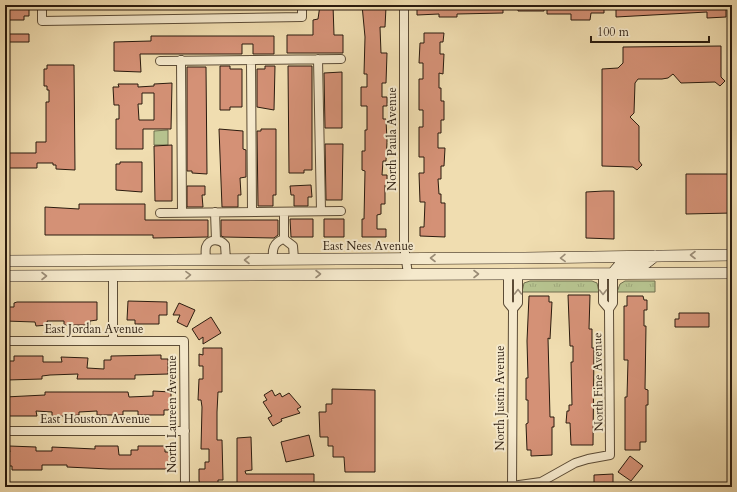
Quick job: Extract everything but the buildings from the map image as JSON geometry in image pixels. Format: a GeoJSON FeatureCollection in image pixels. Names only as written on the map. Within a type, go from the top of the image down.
{"type":"FeatureCollection","features":[{"type":"Feature","properties":{"kind":"main road","name":"East Nees Avenue"},"geometry":{"type":"LineString","coordinates":[[5,261],[294,260],[732,255]]}},
{"type":"Feature","properties":{"kind":"main road"},"geometry":{"type":"LineString","coordinates":[[608,272],[620,265],[646,263],[655,256]]}},
{"type":"Feature","properties":{"kind":"main road"},"geometry":{"type":"LineString","coordinates":[[113,276],[118,270],[125,268],[176,268],[206,260]]}},
{"type":"Feature","properties":{"kind":"main road"},"geometry":{"type":"LineString","coordinates":[[5,276],[513,274],[608,272],[732,273]]}},
{"type":"Feature","properties":{"kind":"street"},"geometry":{"type":"LineString","coordinates":[[42,5],[42,21],[302,17],[302,5]]}},
{"type":"Feature","properties":{"kind":"street","name":"North Paula Avenue"},"geometry":{"type":"LineString","coordinates":[[404,5],[404,246],[408,274]]}},
{"type":"Feature","properties":{"kind":"street"},"geometry":{"type":"LineString","coordinates":[[318,59],[321,211]]}},
{"type":"Feature","properties":{"kind":"street"},"geometry":{"type":"LineString","coordinates":[[160,61],[341,59]]}},
{"type":"Feature","properties":{"kind":"street"},"geometry":{"type":"LineString","coordinates":[[181,60],[182,213]]}},
{"type":"Feature","properties":{"kind":"street"},"geometry":{"type":"LineString","coordinates":[[251,60],[252,212]]}},
{"type":"Feature","properties":{"kind":"street"},"geometry":{"type":"LineString","coordinates":[[160,213],[341,211]]}},
{"type":"Feature","properties":{"kind":"street"},"geometry":{"type":"LineString","coordinates":[[216,212],[216,240]]}},
{"type":"Feature","properties":{"kind":"street"},"geometry":{"type":"LineString","coordinates":[[284,212],[284,239]]}},
{"type":"Feature","properties":{"kind":"street"},"geometry":{"type":"LineString","coordinates":[[284,239],[290,242],[293,246],[294,260]]}},
{"type":"Feature","properties":{"kind":"street"},"geometry":{"type":"LineString","coordinates":[[273,260],[272,249],[275,244],[284,239]]}},
{"type":"Feature","properties":{"kind":"street"},"geometry":{"type":"LineString","coordinates":[[206,260],[206,246],[208,243],[220,240],[225,245],[226,260]]}},
{"type":"Feature","properties":{"kind":"street","name":"North Fine Avenue"},"geometry":{"type":"LineString","coordinates":[[512,487],[541,482],[575,463],[588,459],[610,456],[609,309],[613,302],[608,272]]}},
{"type":"Feature","properties":{"kind":"street","name":"North Justin Avenue"},"geometry":{"type":"LineString","coordinates":[[512,487],[513,309],[508,303],[513,274]]}},
{"type":"Feature","properties":{"kind":"street"},"geometry":{"type":"LineString","coordinates":[[113,276],[113,340]]}},
{"type":"Feature","properties":{"kind":"street","name":"East Jordan Avenue"},"geometry":{"type":"LineString","coordinates":[[5,341],[184,341]]}},
{"type":"Feature","properties":{"kind":"street","name":"North Laureen Avenue"},"geometry":{"type":"LineString","coordinates":[[184,341],[185,487]]}},
{"type":"Feature","properties":{"kind":"street","name":"East Houston Avenue"},"geometry":{"type":"LineString","coordinates":[[5,431],[184,431]]}},
{"type":"Feature","properties":{"kind":"green space"},"geometry":{"type":"Polygon","coordinates":[[[168,130],[168,145],[154,145],[154,131],[168,130]]]}},
{"type":"Feature","properties":{"kind":"green space"},"geometry":{"type":"Polygon","coordinates":[[[530,281],[592,281],[597,283],[599,292],[522,292],[524,283],[530,281]]]}},
{"type":"Feature","properties":{"kind":"green space"},"geometry":{"type":"Polygon","coordinates":[[[625,281],[655,281],[655,292],[617,292],[620,284],[625,281]]]}}]}
